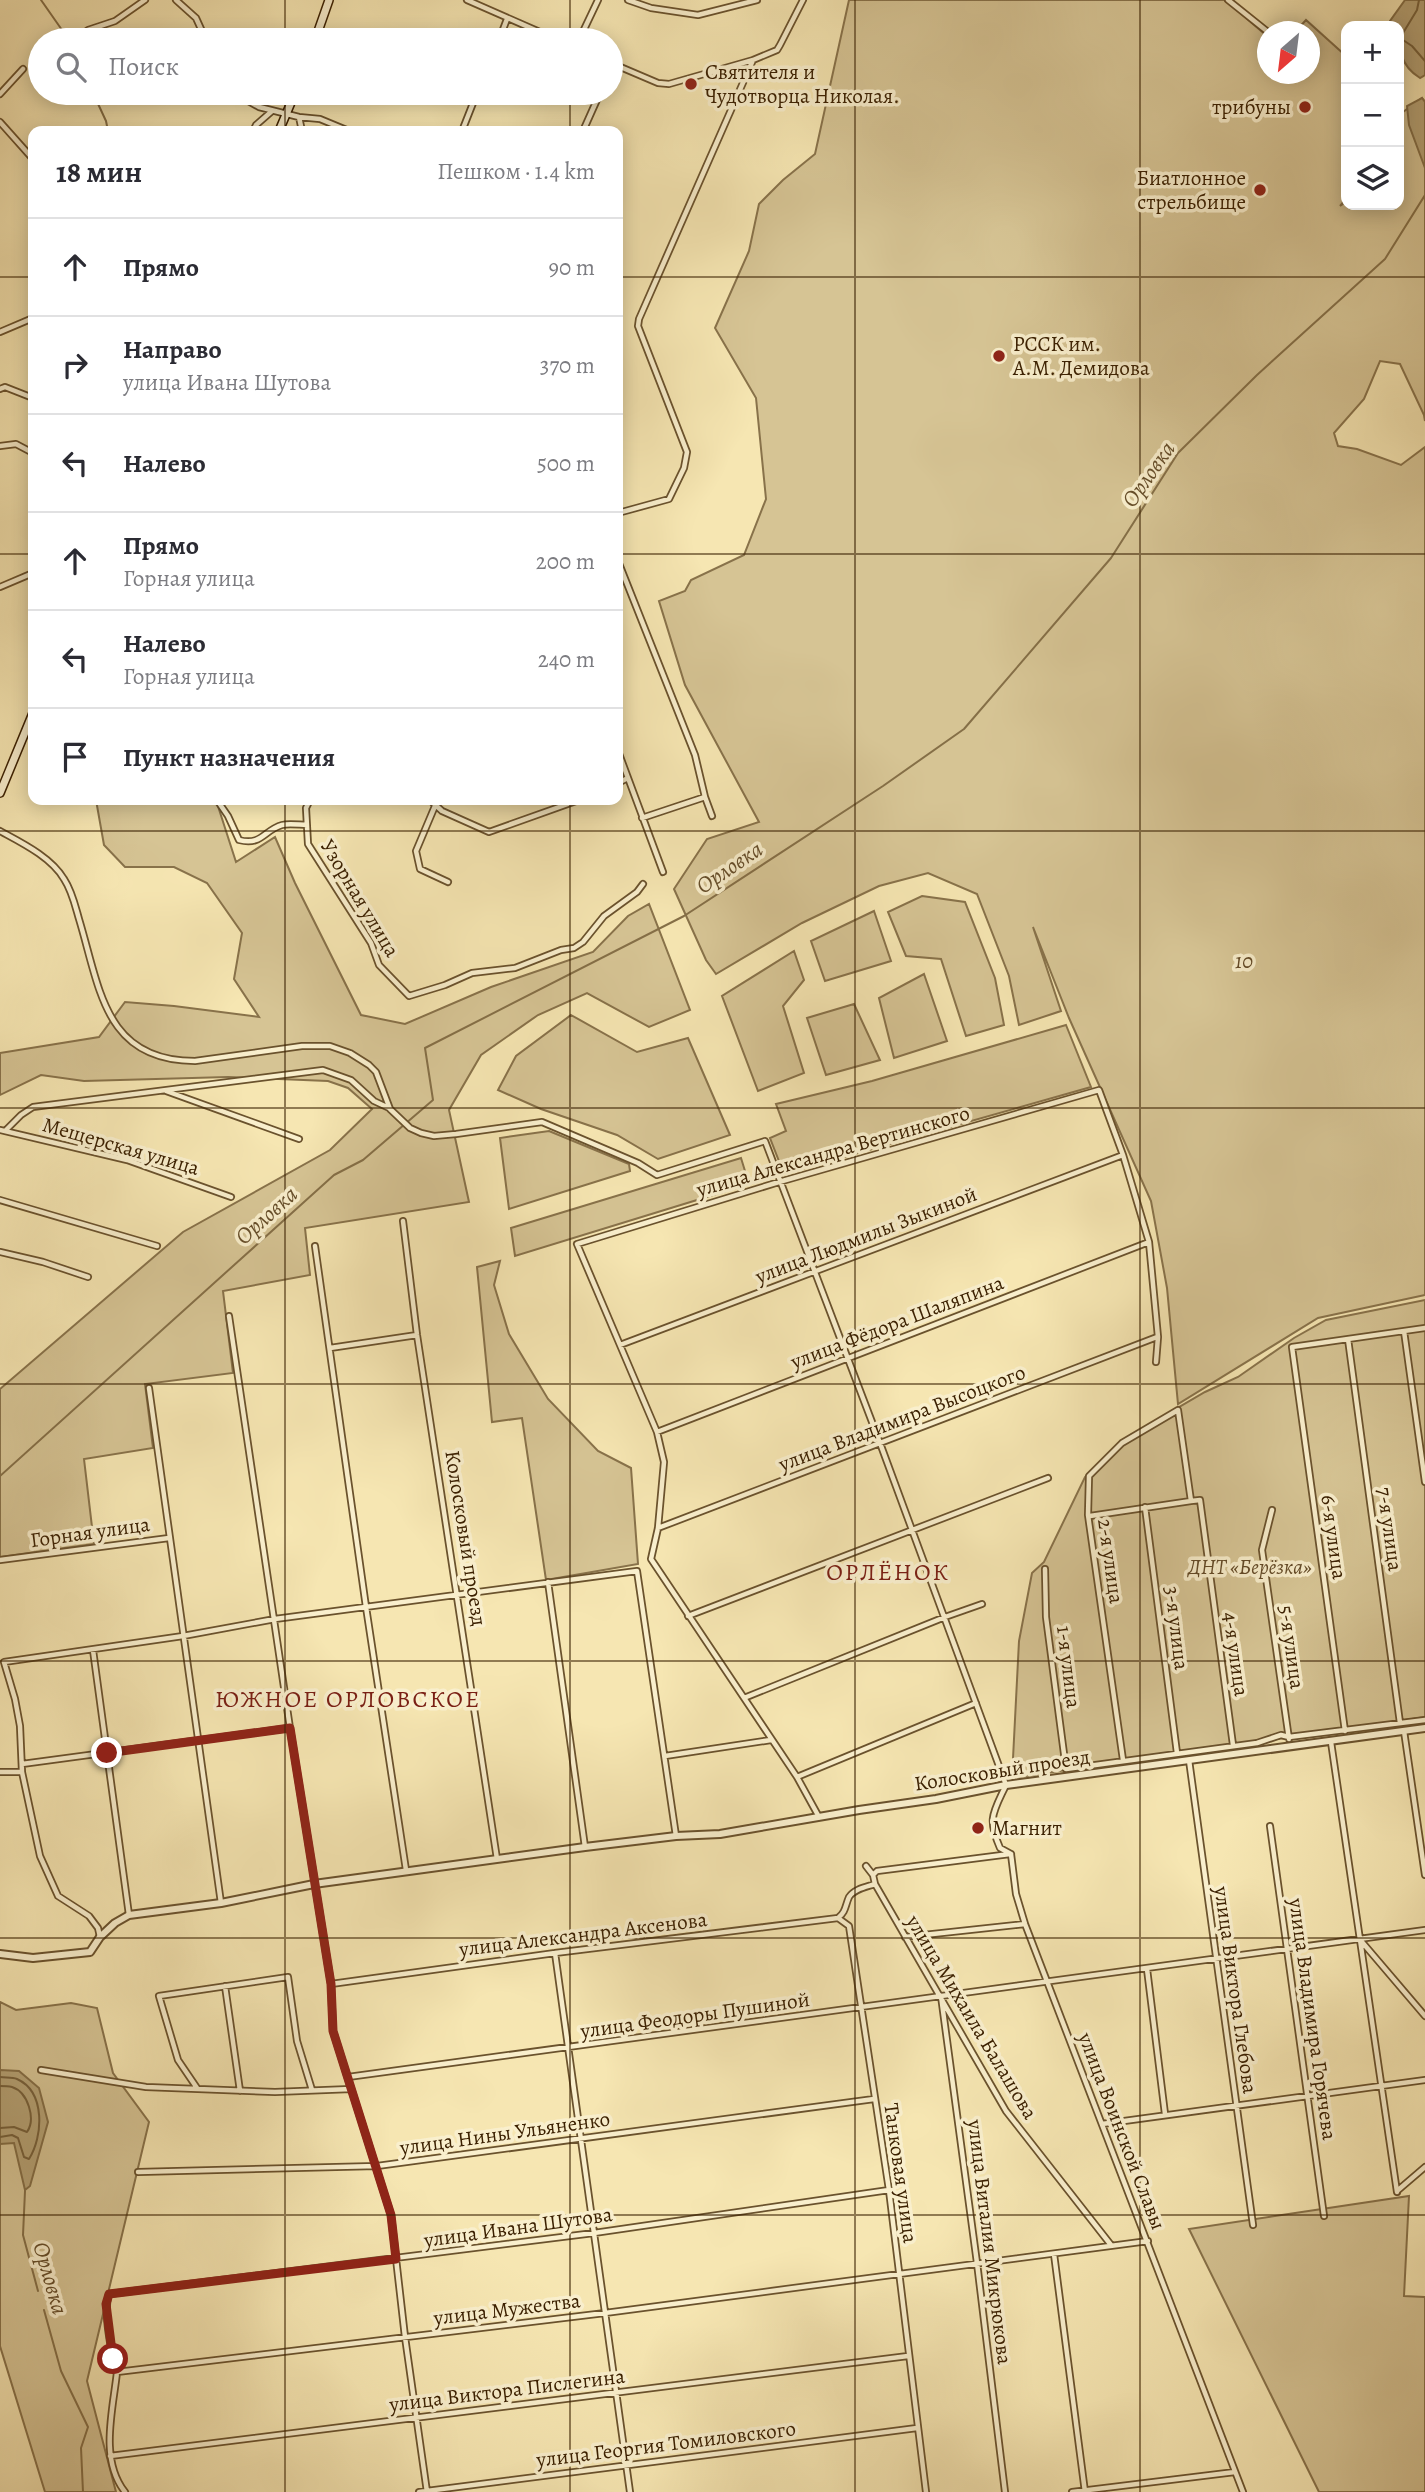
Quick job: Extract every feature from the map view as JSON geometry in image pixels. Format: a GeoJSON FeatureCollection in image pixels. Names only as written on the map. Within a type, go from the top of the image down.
{"type":"FeatureCollection","features":[{"type":"Feature","properties":{"kind":"main road"},"geometry":{"type":"LineString","coordinates":[[319,28],[329,0]]}},
{"type":"Feature","properties":{"kind":"main road"},"geometry":{"type":"LineString","coordinates":[[281,126],[290,105]]}},
{"type":"Feature","properties":{"kind":"main road"},"geometry":{"type":"LineString","coordinates":[[0,793],[28,725]]}},
{"type":"Feature","properties":{"kind":"street"},"geometry":{"type":"LineString","coordinates":[[94,28],[115,21],[145,0]]}},
{"type":"Feature","properties":{"kind":"street"},"geometry":{"type":"LineString","coordinates":[[176,0],[196,18],[201,28]]}},
{"type":"Feature","properties":{"kind":"street"},"geometry":{"type":"LineString","coordinates":[[467,0],[529,28]]}},
{"type":"Feature","properties":{"kind":"street"},"geometry":{"type":"LineString","coordinates":[[585,28],[598,0]]}},
{"type":"Feature","properties":{"kind":"street"},"geometry":{"type":"LineString","coordinates":[[628,0],[651,8],[698,15],[757,0]]}},
{"type":"Feature","properties":{"kind":"street"},"geometry":{"type":"LineString","coordinates":[[623,69],[663,84],[753,60],[777,50],[803,0]]}},
{"type":"Feature","properties":{"kind":"street"},"geometry":{"type":"LineString","coordinates":[[1228,0],[1257,23]]}},
{"type":"Feature","properties":{"kind":"street"},"geometry":{"type":"LineString","coordinates":[[504,28],[508,19]]}},
{"type":"Feature","properties":{"kind":"street"},"geometry":{"type":"LineString","coordinates":[[623,512],[668,499],[684,468],[687,452],[638,326],[639,319],[753,60]]}},
{"type":"Feature","properties":{"kind":"street"},"geometry":{"type":"LineString","coordinates":[[0,94],[23,69]]}},
{"type":"Feature","properties":{"kind":"street"},"geometry":{"type":"LineString","coordinates":[[257,105],[272,111],[320,119],[337,126]]}},
{"type":"Feature","properties":{"kind":"street"},"geometry":{"type":"LineString","coordinates":[[464,126],[472,105]]}},
{"type":"Feature","properties":{"kind":"street"},"geometry":{"type":"LineString","coordinates":[[585,126],[595,105]]}},
{"type":"Feature","properties":{"kind":"street"},"geometry":{"type":"LineString","coordinates":[[256,126],[272,111]]}},
{"type":"Feature","properties":{"kind":"street"},"geometry":{"type":"LineString","coordinates":[[299,117],[301,126]]}},
{"type":"Feature","properties":{"kind":"street"},"geometry":{"type":"LineString","coordinates":[[0,122],[28,153]]}},
{"type":"Feature","properties":{"kind":"street"},"geometry":{"type":"LineString","coordinates":[[0,331],[28,320]]}},
{"type":"Feature","properties":{"kind":"street"},"geometry":{"type":"LineString","coordinates":[[0,389],[5,387],[28,396]]}},
{"type":"Feature","properties":{"kind":"street"},"geometry":{"type":"LineString","coordinates":[[0,446],[16,444],[28,450]]}},
{"type":"Feature","properties":{"kind":"street"},"geometry":{"type":"LineString","coordinates":[[623,574],[695,755],[712,816]]}},
{"type":"Feature","properties":{"kind":"street"},"geometry":{"type":"LineString","coordinates":[[0,587],[28,575]]}},
{"type":"Feature","properties":{"kind":"street"},"geometry":{"type":"LineString","coordinates":[[623,764],[663,872]]}},
{"type":"Feature","properties":{"kind":"street"},"geometry":{"type":"LineString","coordinates":[[623,780],[628,778]]}},
{"type":"Feature","properties":{"kind":"street"},"geometry":{"type":"LineString","coordinates":[[642,818],[705,797]]}},
{"type":"Feature","properties":{"kind":"street","name":"Узорная улица"},"geometry":{"type":"LineString","coordinates":[[220,805],[239,840],[248,843],[257,841],[282,825],[307,825],[307,844],[362,928],[379,965],[409,996],[472,973],[515,968],[574,948],[583,942],[604,916],[637,892],[643,884]]}},
{"type":"Feature","properties":{"kind":"street"},"geometry":{"type":"LineString","coordinates":[[307,825],[308,805]]}},
{"type":"Feature","properties":{"kind":"street"},"geometry":{"type":"LineString","coordinates":[[448,882],[420,869],[415,851],[435,806],[489,832],[565,805]]}},
{"type":"Feature","properties":{"kind":"street"},"geometry":{"type":"LineString","coordinates":[[0,831],[36,852],[64,878],[110,1016],[124,1036],[138,1048],[166,1059],[187,1061],[302,1046],[330,1046],[350,1053],[376,1072],[390,1109]]}},
{"type":"Feature","properties":{"kind":"street"},"geometry":{"type":"LineString","coordinates":[[3,1130],[33,1107],[323,1070],[351,1080],[374,1101],[390,1109],[410,1128],[434,1136],[542,1122],[638,1163],[657,1175],[765,1141],[1006,1786]]}},
{"type":"Feature","properties":{"kind":"street"},"geometry":{"type":"LineString","coordinates":[[165,1090],[299,1139]]}},
{"type":"Feature","properties":{"kind":"street","name":"улица Александра Вертинского"},"geometry":{"type":"LineString","coordinates":[[620,1345],[577,1244],[779,1182],[1098,1090],[1124,1155]]}},
{"type":"Feature","properties":{"kind":"street","name":"Мещерская улица"},"geometry":{"type":"LineString","coordinates":[[3,1130],[127,1160],[231,1197]]}},
{"type":"Feature","properties":{"kind":"street"},"geometry":{"type":"LineString","coordinates":[[1124,1155],[1149,1242],[1158,1337],[1156,1362]]}},
{"type":"Feature","properties":{"kind":"street","name":"улица Людмилы Зыкиной"},"geometry":{"type":"LineString","coordinates":[[620,1345],[1124,1155]]}},
{"type":"Feature","properties":{"kind":"street"},"geometry":{"type":"LineString","coordinates":[[0,1200],[157,1246]]}},
{"type":"Feature","properties":{"kind":"street","name":"Колосковый проезд"},"geometry":{"type":"LineString","coordinates":[[403,1221],[417,1335],[497,1859]]}},
{"type":"Feature","properties":{"kind":"street","name":"улица Фёдора Шаляпина"},"geometry":{"type":"LineString","coordinates":[[657,1432],[1149,1242]]}},
{"type":"Feature","properties":{"kind":"street"},"geometry":{"type":"LineString","coordinates":[[316,1246],[406,1870]]}},
{"type":"Feature","properties":{"kind":"street"},"geometry":{"type":"LineString","coordinates":[[0,1252],[43,1262],[88,1277]]}},
{"type":"Feature","properties":{"kind":"street"},"geometry":{"type":"LineString","coordinates":[[229,1316],[331,1984],[333,2031],[391,2215],[427,2491]]}},
{"type":"Feature","properties":{"kind":"street"},"geometry":{"type":"LineString","coordinates":[[1348,1339],[1425,1328]]}},
{"type":"Feature","properties":{"kind":"street"},"geometry":{"type":"LineString","coordinates":[[1404,1331],[1425,1482]]}},
{"type":"Feature","properties":{"kind":"street"},"geometry":{"type":"LineString","coordinates":[[330,1348],[417,1335]]}},
{"type":"Feature","properties":{"kind":"street","name":"улица Владимира Высоцкого"},"geometry":{"type":"LineString","coordinates":[[658,1528],[1158,1337]]}},
{"type":"Feature","properties":{"kind":"street","name":"6-я улица"},"geometry":{"type":"LineString","coordinates":[[1345,1731],[1292,1347],[1348,1339]]}},
{"type":"Feature","properties":{"kind":"street","name":"7-я улица"},"geometry":{"type":"LineString","coordinates":[[1348,1339],[1400,1723]]}},
{"type":"Feature","properties":{"kind":"street"},"geometry":{"type":"LineString","coordinates":[[620,1345],[657,1432],[664,1462],[658,1528],[651,1559],[796,1777],[819,1817]]}},
{"type":"Feature","properties":{"kind":"street"},"geometry":{"type":"LineString","coordinates":[[149,1388],[169,1538]]}},
{"type":"Feature","properties":{"kind":"street","name":"4-я улица"},"geometry":{"type":"LineString","coordinates":[[1178,1410],[1191,1501],[1200,1500],[1233,1745]]}},
{"type":"Feature","properties":{"kind":"street","name":"2-я улица"},"geometry":{"type":"LineString","coordinates":[[1123,1760],[1090,1516],[1088,1476],[1122,1443],[1178,1410]]}},
{"type":"Feature","properties":{"kind":"street"},"geometry":{"type":"LineString","coordinates":[[688,1616],[1048,1478]]}},
{"type":"Feature","properties":{"kind":"street"},"geometry":{"type":"LineString","coordinates":[[1090,1516],[1191,1501]]}},
{"type":"Feature","properties":{"kind":"street","name":"3-я улица"},"geometry":{"type":"LineString","coordinates":[[1145,1507],[1177,1753]]}},
{"type":"Feature","properties":{"kind":"street","name":"5-я улица"},"geometry":{"type":"LineString","coordinates":[[1272,1510],[1262,1550],[1289,1747]]}},
{"type":"Feature","properties":{"kind":"street","name":"Горная улица"},"geometry":{"type":"LineString","coordinates":[[0,1560],[169,1538],[221,1903]]}},
{"type":"Feature","properties":{"kind":"street","name":"1-я улица"},"geometry":{"type":"LineString","coordinates":[[1045,1569],[1046,1617],[1066,1769],[1123,1760]]}},
{"type":"Feature","properties":{"kind":"street"},"geometry":{"type":"LineString","coordinates":[[100,1937],[98,1928],[89,1916],[58,1896],[40,1856],[22,1772],[15,1699],[4,1662],[183,1636],[275,1619],[637,1571],[676,1836]]}},
{"type":"Feature","properties":{"kind":"street"},"geometry":{"type":"LineString","coordinates":[[548,1583],[585,1846]]}},
{"type":"Feature","properties":{"kind":"street"},"geometry":{"type":"LineString","coordinates":[[744,1698],[982,1604]]}},
{"type":"Feature","properties":{"kind":"street"},"geometry":{"type":"LineString","coordinates":[[93,1650],[129,1915]]}},
{"type":"Feature","properties":{"kind":"street"},"geometry":{"type":"LineString","coordinates":[[796,1777],[976,1703]]}},
{"type":"Feature","properties":{"kind":"street"},"geometry":{"type":"LineString","coordinates":[[1123,1760],[1256,1743],[1282,1735],[1289,1737],[1425,1720]]}},
{"type":"Feature","properties":{"kind":"street"},"geometry":{"type":"LineString","coordinates":[[22,1764],[290,1728]]}},
{"type":"Feature","properties":{"kind":"street","name":"Колосковый проезд"},"geometry":{"type":"LineString","coordinates":[[0,1954],[33,1958],[90,1952],[100,1937],[129,1915],[221,1903],[314,1884],[585,1846],[720,1834],[1006,1786],[1425,1728]]}},
{"type":"Feature","properties":{"kind":"street"},"geometry":{"type":"LineString","coordinates":[[1404,1731],[1425,1875]]}},
{"type":"Feature","properties":{"kind":"street"},"geometry":{"type":"LineString","coordinates":[[665,1756],[771,1740]]}},
{"type":"Feature","properties":{"kind":"street"},"geometry":{"type":"LineString","coordinates":[[1331,1742],[1397,2192],[1425,2168]]}},
{"type":"Feature","properties":{"kind":"street","name":"улица Виктора Глебова"},"geometry":{"type":"LineString","coordinates":[[1189,1759],[1253,2225]]}},
{"type":"Feature","properties":{"kind":"street"},"geometry":{"type":"LineString","coordinates":[[0,1772],[22,1772]]}},
{"type":"Feature","properties":{"kind":"street","name":"улица Воинской Славы"},"geometry":{"type":"LineString","coordinates":[[1006,1786],[993,1810],[991,1823],[1000,1848],[1011,1854],[1016,1894],[1047,1982],[1243,2492]]}},
{"type":"Feature","properties":{"kind":"street","name":"улица Владимира Горячева"},"geometry":{"type":"LineString","coordinates":[[1270,1826],[1324,2216]]}},
{"type":"Feature","properties":{"kind":"street"},"geometry":{"type":"LineString","coordinates":[[873,1875],[877,1871],[1011,1854]]}},
{"type":"Feature","properties":{"kind":"street","name":"улица Михаила Балашова"},"geometry":{"type":"LineString","coordinates":[[866,1866],[904,1937],[942,1996],[1006,2111],[1111,2246]]}},
{"type":"Feature","properties":{"kind":"street"},"geometry":{"type":"LineString","coordinates":[[838,1918],[844,1913],[850,1896],[855,1891],[875,1884]]}},
{"type":"Feature","properties":{"kind":"street","name":"улица Александра Аксенова"},"geometry":{"type":"LineString","coordinates":[[331,1984],[838,1918]]}},
{"type":"Feature","properties":{"kind":"street","name":"Танковая улица"},"geometry":{"type":"LineString","coordinates":[[838,1918],[849,1926],[862,2008],[926,2492]]}},
{"type":"Feature","properties":{"kind":"street"},"geometry":{"type":"LineString","coordinates":[[904,1937],[1026,1924]]}},
{"type":"Feature","properties":{"kind":"street","name":"улица Феодоры Пушиной"},"geometry":{"type":"LineString","coordinates":[[348,2077],[1425,1930]]}},
{"type":"Feature","properties":{"kind":"street"},"geometry":{"type":"LineString","coordinates":[[1359,1938],[1425,2016]]}},
{"type":"Feature","properties":{"kind":"street"},"geometry":{"type":"LineString","coordinates":[[555,1953],[604,2313],[610,2333],[630,2492]]}},
{"type":"Feature","properties":{"kind":"street"},"geometry":{"type":"LineString","coordinates":[[1147,1969],[1166,2114]]}},
{"type":"Feature","properties":{"kind":"street"},"geometry":{"type":"LineString","coordinates":[[197,2088],[178,2060],[159,1996],[288,1977],[297,2041],[312,2090]]}},
{"type":"Feature","properties":{"kind":"street"},"geometry":{"type":"LineString","coordinates":[[225,1986],[240,2091]]}},
{"type":"Feature","properties":{"kind":"street","name":"улица Виталия Микрюкова"},"geometry":{"type":"LineString","coordinates":[[942,1996],[1005,2492]]}},
{"type":"Feature","properties":{"kind":"street"},"geometry":{"type":"LineString","coordinates":[[41,2070],[146,2087],[240,2091],[351,2089]]}},
{"type":"Feature","properties":{"kind":"street"},"geometry":{"type":"LineString","coordinates":[[1102,2124],[1425,2080]]}},
{"type":"Feature","properties":{"kind":"street","name":"улица Нины Ульяненко"},"geometry":{"type":"LineString","coordinates":[[138,2172],[377,2166],[874,2099]]}},
{"type":"Feature","properties":{"kind":"street","name":"улица Ивана Шутова"},"geometry":{"type":"LineString","coordinates":[[117,2372],[106,2304],[109,2294],[594,2233],[888,2190]]}},
{"type":"Feature","properties":{"kind":"street","name":"улица Мужества"},"geometry":{"type":"LineString","coordinates":[[117,2372],[604,2313],[1148,2241]]}},
{"type":"Feature","properties":{"kind":"street"},"geometry":{"type":"LineString","coordinates":[[1054,2254],[1085,2491]]}},
{"type":"Feature","properties":{"kind":"street","name":"улица Виктора Пислегина"},"geometry":{"type":"LineString","coordinates":[[110,2456],[908,2356]]}},
{"type":"Feature","properties":{"kind":"street"},"geometry":{"type":"LineString","coordinates":[[117,2372],[110,2456],[114,2474],[125,2492]]}},
{"type":"Feature","properties":{"kind":"street","name":"улица Георгия Томиловского"},"geometry":{"type":"LineString","coordinates":[[419,2492],[917,2428]]}},
{"type":"Feature","properties":{"kind":"street"},"geometry":{"type":"LineString","coordinates":[[1072,2492],[1235,2472]]}},
{"type":"Feature","properties":{"kind":"green space","name":"10"},"geometry":{"type":"Polygon","coordinates":[[[849,0],[1225,0],[1257,27],[1257,84],[1320,84],[1320,33],[1341,52],[1341,210],[1404,210],[1404,111],[1422,98],[1425,102],[1425,421],[1400,364],[1380,361],[1364,399],[1334,433],[1338,446],[1357,449],[1401,465],[1425,447],[1425,1295],[1318,1318],[1178,1404],[1167,1288],[1151,1201],[1069,1018],[1033,927],[1061,1011],[1019,1025],[1009,976],[977,894],[928,873],[879,886],[802,923],[716,974],[706,960],[674,889],[707,839],[759,822],[685,685],[659,601],[685,591],[691,580],[744,555],[766,499],[756,398],[715,328],[749,251],[759,204],[815,154],[849,0]]]}},
{"type":"Feature","properties":{"kind":"green space"},"geometry":{"type":"Polygon","coordinates":[[[97,805],[218,805],[236,862],[275,837],[361,1015],[405,1024],[491,987],[593,952],[628,916],[649,904],[690,1010],[649,1027],[587,993],[538,1015],[481,1055],[449,1110],[469,1202],[305,1228],[310,1275],[223,1291],[233,1373],[145,1384],[153,1448],[84,1459],[94,1544],[0,1557],[0,1389],[183,1232],[330,1150],[372,1109],[348,1088],[328,1081],[228,1077],[84,1081],[41,1075],[0,1095],[0,1053],[99,1037],[125,1002],[259,1017],[234,979],[242,933],[207,883],[174,867],[125,867],[104,845],[97,805]]]}},
{"type":"Feature","properties":{"kind":"green space"},"geometry":{"type":"Polygon","coordinates":[[[922,896],[965,902],[995,978],[1004,1025],[966,1036],[941,959],[906,956],[888,912],[922,896]]]}},
{"type":"Feature","properties":{"kind":"green space"},"geometry":{"type":"Polygon","coordinates":[[[874,911],[891,961],[825,981],[811,941],[874,911]]]}},
{"type":"Feature","properties":{"kind":"green space"},"geometry":{"type":"Polygon","coordinates":[[[794,951],[804,980],[783,1006],[804,1073],[758,1091],[722,996],[794,951]]]}},
{"type":"Feature","properties":{"kind":"green space"},"geometry":{"type":"Polygon","coordinates":[[[924,974],[947,1041],[894,1058],[879,998],[924,974]]]}},
{"type":"Feature","properties":{"kind":"green space"},"geometry":{"type":"Polygon","coordinates":[[[854,1004],[880,1060],[826,1075],[807,1018],[854,1004]]]}},
{"type":"Feature","properties":{"kind":"green space"},"geometry":{"type":"Polygon","coordinates":[[[571,1015],[637,1052],[688,1038],[730,1135],[658,1159],[617,1135],[541,1109],[498,1090],[516,1056],[571,1015]]]}},
{"type":"Feature","properties":{"kind":"green space"},"geometry":{"type":"Polygon","coordinates":[[[1066,1025],[1091,1087],[784,1174],[770,1138],[786,1131],[776,1104],[872,1081],[1066,1025]]]}},
{"type":"Feature","properties":{"kind":"green space"},"geometry":{"type":"Polygon","coordinates":[[[549,1131],[629,1164],[630,1171],[509,1209],[500,1138],[549,1131]]]}},
{"type":"Feature","properties":{"kind":"green space"},"geometry":{"type":"Polygon","coordinates":[[[741,1158],[749,1184],[515,1256],[511,1228],[741,1158]]]}},
{"type":"Feature","properties":{"kind":"green space"},"geometry":{"type":"Polygon","coordinates":[[[500,1261],[494,1285],[509,1334],[548,1399],[598,1451],[631,1468],[638,1564],[546,1580],[522,1418],[492,1422],[477,1267],[500,1261]]]}},
{"type":"Feature","properties":{"kind":"green space","name":"ДНТ «Берёзка»"},"geometry":{"type":"Polygon","coordinates":[[[1425,1300],[1425,1717],[1012,1778],[1019,1641],[1032,1573],[1044,1562],[1085,1477],[1121,1441],[1205,1392],[1238,1377],[1294,1338],[1326,1320],[1425,1300]]]}},
{"type":"Feature","properties":{"kind":"green space"},"geometry":{"type":"Polygon","coordinates":[[[0,2002],[16,2010],[71,2003],[97,2008],[113,2073],[149,2122],[87,2381],[116,2492],[45,2492],[0,2346],[0,2002]]]}},
{"type":"Feature","properties":{"kind":"green space"},"geometry":{"type":"Polygon","coordinates":[[[1409,2196],[1404,2296],[1425,2297],[1425,2492],[1319,2492],[1189,2229],[1409,2196]]]}},
{"type":"Feature","properties":{"kind":"water"},"geometry":{"type":"Polygon","coordinates":[[[1405,0],[1425,0],[1425,75],[1420,78],[1404,62],[1404,21],[1390,21],[1405,0]]]}},
{"type":"Feature","properties":{"kind":"water"},"geometry":{"type":"Polygon","coordinates":[[[1422,98],[1425,102],[1425,168],[1409,125],[1407,106],[1422,98]]]}},
{"type":"Feature","properties":{"kind":"water"},"geometry":{"type":"Polygon","coordinates":[[[0,2070],[19,2071],[39,2088],[48,2122],[30,2186],[25,2190],[14,2143],[0,2144],[0,2070]]]}},
{"type":"Feature","properties":{"kind":"waterway"},"geometry":{"type":"LineString","coordinates":[[41,0],[61,28]]}},
{"type":"Feature","properties":{"kind":"waterway"},"geometry":{"type":"LineString","coordinates":[[99,105],[107,126]]}},
{"type":"Feature","properties":{"kind":"waterway","name":"Орловка"},"geometry":{"type":"LineString","coordinates":[[0,1476],[334,1175],[363,1160],[433,1100],[425,1048],[684,916],[883,786],[964,729],[1111,558],[1178,453],[1257,375],[1385,259],[1425,195]]}},
{"type":"Feature","properties":{"kind":"waterway","name":"Орловка"},"geometry":{"type":"LineString","coordinates":[[25,2191],[23,2235],[38,2291]]}},
{"type":"Feature","properties":{"kind":"waterway","name":"Орловка"},"geometry":{"type":"LineString","coordinates":[[44,2310],[61,2371],[88,2427],[81,2448],[83,2492]]}},
{"type":"Feature","properties":{"kind":"place","name":"Святителя и Чудотворца Николая."},"geometry":{"type":"Point","coordinates":[691,84]}},
{"type":"Feature","properties":{"kind":"place","name":"трибуны"},"geometry":{"type":"Point","coordinates":[1305,107]}},
{"type":"Feature","properties":{"kind":"place","name":"Биатлонное стрельбище"},"geometry":{"type":"Point","coordinates":[1260,190]}},
{"type":"Feature","properties":{"kind":"place","name":"РССК им. А.М. Демидова"},"geometry":{"type":"Point","coordinates":[999,356]}},
{"type":"Feature","properties":{"kind":"place","name":"Магнит"},"geometry":{"type":"Point","coordinates":[978,1828]}},
{"type":"Feature","properties":{"kind":"district","name":"ОРЛЁНОК"},"geometry":{"type":"Point","coordinates":[888,1572]}},
{"type":"Feature","properties":{"kind":"district","name":"ЮЖНОЕ ОРЛОВСКОЕ"},"geometry":{"type":"Point","coordinates":[348,1699]}},
{"type":"Feature","properties":{"kind":"route"},"geometry":{"type":"LineString","coordinates":[[107,1753],[290,1728],[331,1984],[333,2031],[391,2215],[396,2259],[109,2294],[106,2304],[113,2359]]}}]}
